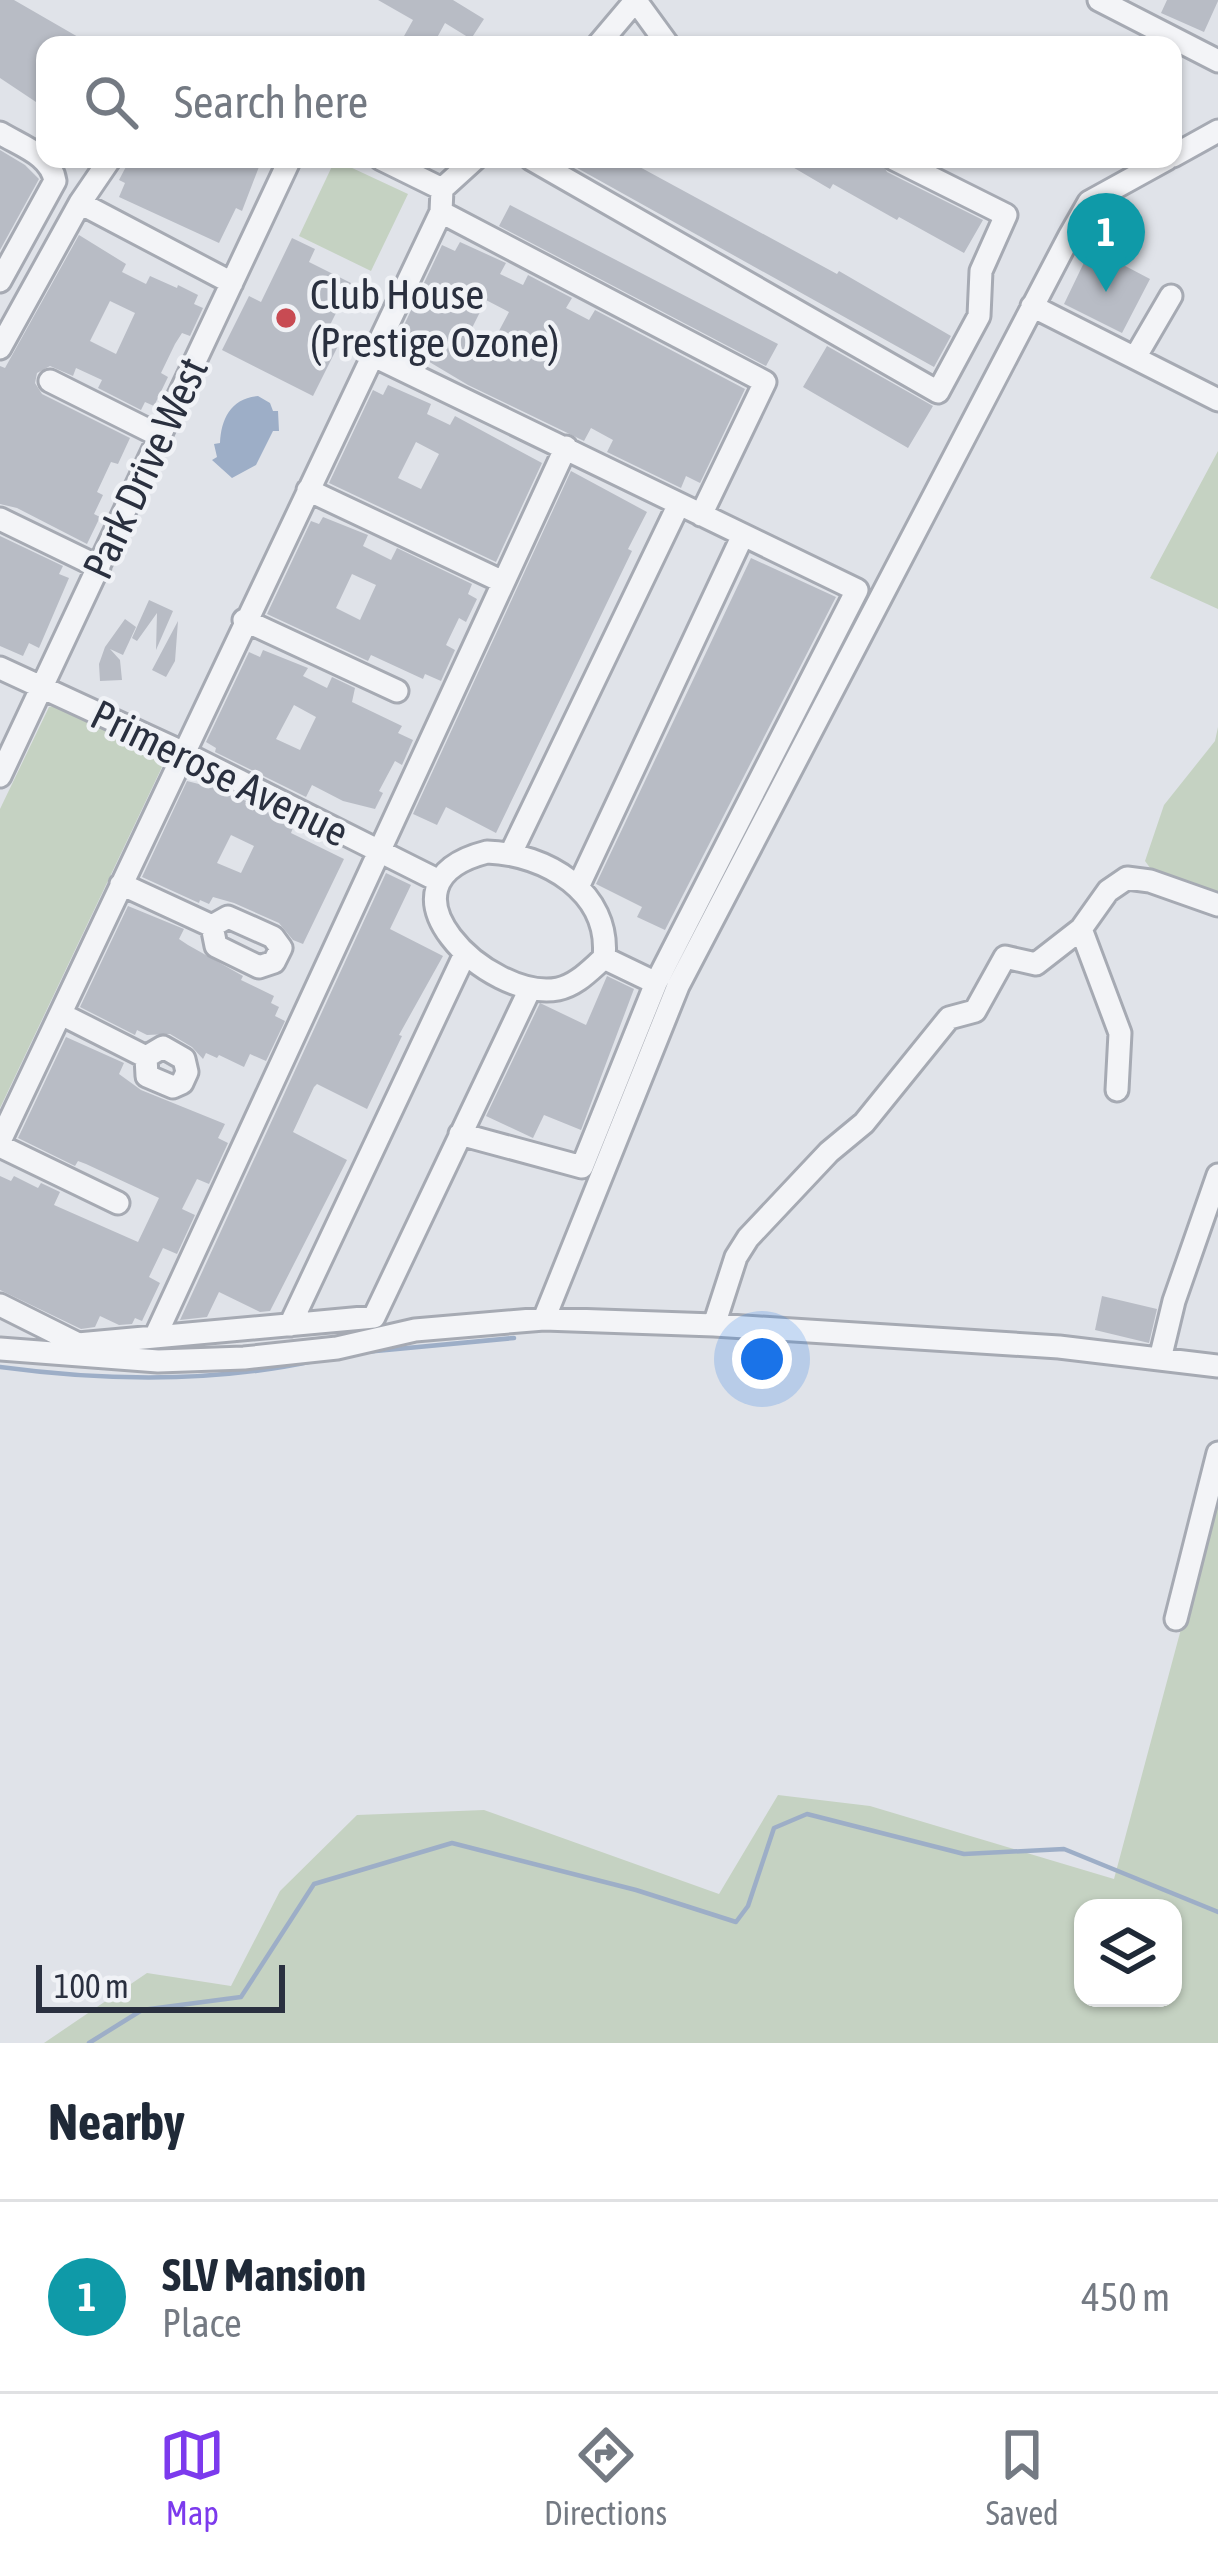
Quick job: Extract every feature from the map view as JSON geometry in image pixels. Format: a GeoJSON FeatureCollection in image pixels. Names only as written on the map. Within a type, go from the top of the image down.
{"type":"FeatureCollection","features":[{"type":"Feature","properties":{"kind":"street"},"geometry":{"type":"LineString","coordinates":[[606,36],[636,0],[662,36]]}},
{"type":"Feature","properties":{"kind":"street"},"geometry":{"type":"LineString","coordinates":[[1099,0],[1169,36]]}},
{"type":"Feature","properties":{"kind":"street"},"geometry":{"type":"LineString","coordinates":[[1182,43],[1218,61]]}},
{"type":"Feature","properties":{"kind":"street"},"geometry":{"type":"LineString","coordinates":[[1182,150],[1218,131]]}},
{"type":"Feature","properties":{"kind":"street"},"geometry":{"type":"LineString","coordinates":[[0,134],[36,155]]}},
{"type":"Feature","properties":{"kind":"street"},"geometry":{"type":"LineString","coordinates":[[0,281],[55,181],[52,168]]}},
{"type":"Feature","properties":{"kind":"street"},"geometry":{"type":"LineString","coordinates":[[0,348],[104,168]]}},
{"type":"Feature","properties":{"kind":"street","name":"Park Drive West"},"geometry":{"type":"LineString","coordinates":[[0,776],[286,168]]}},
{"type":"Feature","properties":{"kind":"street"},"geometry":{"type":"LineString","coordinates":[[394,168],[441,200],[765,382],[701,515]]}},
{"type":"Feature","properties":{"kind":"street"},"geometry":{"type":"LineString","coordinates":[[118,1203],[0,1143],[441,200],[468,168]]}},
{"type":"Feature","properties":{"kind":"street"},"geometry":{"type":"LineString","coordinates":[[547,168],[938,392],[979,316],[981,271],[1006,215],[912,168]]}},
{"type":"Feature","properties":{"kind":"street"},"geometry":{"type":"LineString","coordinates":[[544,1319],[678,986],[1032,306],[1089,202],[1150,168]]}},
{"type":"Feature","properties":{"kind":"street"},"geometry":{"type":"LineString","coordinates":[[80,203],[232,283]]}},
{"type":"Feature","properties":{"kind":"street"},"geometry":{"type":"LineString","coordinates":[[1136,356],[1171,296]]}},
{"type":"Feature","properties":{"kind":"street"},"geometry":{"type":"LineString","coordinates":[[1032,306],[1212,397],[1218,373]]}},
{"type":"Feature","properties":{"kind":"street"},"geometry":{"type":"LineString","coordinates":[[372,355],[857,590],[656,983],[582,1167],[460,1134]]}},
{"type":"Feature","properties":{"kind":"street"},"geometry":{"type":"LineString","coordinates":[[50,381],[160,436]]}},
{"type":"Feature","properties":{"kind":"street"},"geometry":{"type":"LineString","coordinates":[[155,1337],[566,447]]}},
{"type":"Feature","properties":{"kind":"street"},"geometry":{"type":"LineString","coordinates":[[308,490],[503,582]]}},
{"type":"Feature","properties":{"kind":"street"},"geometry":{"type":"LineString","coordinates":[[511,853],[680,504]]}},
{"type":"Feature","properties":{"kind":"street"},"geometry":{"type":"LineString","coordinates":[[0,519],[99,567]]}},
{"type":"Feature","properties":{"kind":"street"},"geometry":{"type":"LineString","coordinates":[[578,887],[743,535]]}},
{"type":"Feature","properties":{"kind":"street"},"geometry":{"type":"LineString","coordinates":[[244,620],[397,692]]}},
{"type":"Feature","properties":{"kind":"street","name":"Primerose Avenue"},"geometry":{"type":"LineString","coordinates":[[0,668],[182,752],[439,881]]}},
{"type":"Feature","properties":{"kind":"street"},"geometry":{"type":"LineString","coordinates":[[487,852],[511,853],[546,866],[578,887],[595,907],[607,933],[604,958],[580,980],[559,988],[530,989],[464,956],[443,926],[435,902],[439,881],[460,859],[487,852]]}},
{"type":"Feature","properties":{"kind":"street"},"geometry":{"type":"LineString","coordinates":[[713,1325],[736,1257],[748,1238],[829,1152],[864,1123],[949,1018],[975,1011],[1005,957],[1036,964],[1081,929],[1108,891],[1127,878],[1150,881],[1218,905]]}},
{"type":"Feature","properties":{"kind":"street"},"geometry":{"type":"LineString","coordinates":[[121,884],[212,926]]}},
{"type":"Feature","properties":{"kind":"street"},"geometry":{"type":"LineString","coordinates":[[1081,929],[1120,1033],[1117,1090]]}},
{"type":"Feature","properties":{"kind":"street"},"geometry":{"type":"LineString","coordinates":[[290,1325],[464,956]]}},
{"type":"Feature","properties":{"kind":"street"},"geometry":{"type":"LineString","coordinates":[[604,958],[656,983]]}},
{"type":"Feature","properties":{"kind":"street"},"geometry":{"type":"LineString","coordinates":[[0,1305],[78,1344],[374,1317],[530,989]]}},
{"type":"Feature","properties":{"kind":"street"},"geometry":{"type":"LineString","coordinates":[[61,1014],[146,1057]]}},
{"type":"Feature","properties":{"kind":"street"},"geometry":{"type":"LineString","coordinates":[[1160,1359],[1174,1301],[1218,1175]]}},
{"type":"Feature","properties":{"kind":"street"},"geometry":{"type":"LineString","coordinates":[[0,1349],[158,1360],[244,1358],[337,1348],[416,1330],[544,1319],[1059,1347],[1218,1366]]}},
{"type":"Feature","properties":{"kind":"street"},"geometry":{"type":"LineString","coordinates":[[1176,1619],[1218,1453]]}},
{"type":"Feature","properties":{"kind":"green space"},"geometry":{"type":"Polygon","coordinates":[[[331,168],[352,168],[408,194],[371,271],[299,236],[331,168]]]}},
{"type":"Feature","properties":{"kind":"green space"},"geometry":{"type":"Polygon","coordinates":[[[1218,451],[1218,609],[1150,578],[1218,451]]]}},
{"type":"Feature","properties":{"kind":"green space"},"geometry":{"type":"Polygon","coordinates":[[[56,705],[156,752],[162,767],[0,1108],[0,809],[49,707],[56,705]]]}},
{"type":"Feature","properties":{"kind":"green space"},"geometry":{"type":"Polygon","coordinates":[[[1218,727],[1218,892],[1156,876],[1145,861],[1164,805],[1215,741],[1218,727]]]}},
{"type":"Feature","properties":{"kind":"green space"},"geometry":{"type":"Polygon","coordinates":[[[1218,1491],[1218,2043],[44,2043],[147,1973],[231,1986],[280,1891],[357,1815],[484,1810],[719,1894],[778,1795],[870,1806],[1114,1879],[1218,1491]]]}},
{"type":"Feature","properties":{"kind":"water"},"geometry":{"type":"Polygon","coordinates":[[[258,396],[278,411],[279,431],[273,431],[256,465],[232,478],[212,460],[217,457],[214,444],[220,443],[225,418],[234,405],[258,396]]]}},
{"type":"Feature","properties":{"kind":"building"},"geometry":{"type":"Polygon","coordinates":[[[0,0],[14,0],[76,36],[36,36],[36,102],[0,78],[0,0]]]}},
{"type":"Feature","properties":{"kind":"building"},"geometry":{"type":"Polygon","coordinates":[[[378,0],[453,0],[484,19],[473,36],[445,23],[438,36],[404,36],[413,20],[378,0]]]}},
{"type":"Feature","properties":{"kind":"building"},"geometry":{"type":"Polygon","coordinates":[[[1167,0],[1218,1],[1204,32],[1161,13],[1167,0]]]}},
{"type":"Feature","properties":{"kind":"building"},"geometry":{"type":"Polygon","coordinates":[[[0,150],[39,179],[0,250],[0,150]]]}},
{"type":"Feature","properties":{"kind":"building"},"geometry":{"type":"Polygon","coordinates":[[[125,168],[259,168],[242,211],[236,208],[219,243],[119,197],[125,183],[119,180],[125,168]]]}},
{"type":"Feature","properties":{"kind":"building"},"geometry":{"type":"Polygon","coordinates":[[[577,168],[642,168],[839,271],[951,336],[934,367],[577,168]]]}},
{"type":"Feature","properties":{"kind":"building"},"geometry":{"type":"Polygon","coordinates":[[[794,168],[885,168],[983,220],[964,253],[833,184],[830,189],[794,168]]]}},
{"type":"Feature","properties":{"kind":"building"},"geometry":{"type":"Polygon","coordinates":[[[510,205],[778,344],[766,366],[499,226],[510,205]]]}},
{"type":"Feature","properties":{"kind":"building"},"geometry":{"type":"Polygon","coordinates":[[[79,235],[126,264],[122,272],[146,284],[150,276],[178,285],[198,295],[194,304],[203,308],[190,336],[182,333],[175,344],[161,373],[168,377],[154,406],[145,402],[141,410],[98,388],[102,380],[76,368],[73,376],[50,366],[37,373],[35,383],[42,394],[130,438],[118,464],[111,462],[97,492],[103,495],[94,514],[100,517],[87,544],[0,504],[0,366],[5,368],[79,235]],[[110,301],[90,341],[116,354],[135,313],[110,301]]]}},
{"type":"Feature","properties":{"kind":"building","name":"Club House (Prestige Ozone)"},"geometry":{"type":"Polygon","coordinates":[[[292,238],[315,249],[309,262],[351,283],[326,333],[341,340],[313,396],[222,350],[249,296],[261,302],[292,238]]]}},
{"type":"Feature","properties":{"kind":"building"},"geometry":{"type":"Polygon","coordinates":[[[460,242],[506,263],[500,274],[523,285],[528,275],[572,298],[566,308],[589,320],[595,310],[745,389],[700,483],[686,476],[681,488],[607,452],[613,440],[591,428],[584,441],[468,385],[396,342],[442,245],[455,251],[460,242]],[[486,300],[469,334],[491,346],[509,312],[486,300]]]}},
{"type":"Feature","properties":{"kind":"building"},"geometry":{"type":"Polygon","coordinates":[[[1091,248],[1150,279],[1122,333],[1064,304],[1091,248]]]}},
{"type":"Feature","properties":{"kind":"building"},"geometry":{"type":"Polygon","coordinates":[[[827,346],[933,406],[908,448],[803,387],[827,346]]]}},
{"type":"Feature","properties":{"kind":"building"},"geometry":{"type":"Polygon","coordinates":[[[388,385],[431,404],[427,414],[450,425],[455,416],[542,463],[496,562],[329,483],[373,390],[383,395],[388,385]],[[416,442],[398,478],[421,489],[439,454],[416,442]]]}},
{"type":"Feature","properties":{"kind":"building"},"geometry":{"type":"Polygon","coordinates":[[[571,471],[647,512],[496,833],[446,807],[437,825],[413,814],[571,471]]]}},
{"type":"Feature","properties":{"kind":"building"},"geometry":{"type":"Polygon","coordinates":[[[323,517],[368,535],[363,546],[391,560],[397,548],[472,584],[468,594],[477,599],[466,622],[459,618],[446,645],[455,650],[441,681],[425,674],[423,679],[371,655],[368,661],[267,614],[311,521],[319,524],[323,517]],[[352,574],[336,608],[360,620],[376,585],[352,574]]]}},
{"type":"Feature","properties":{"kind":"building"},"geometry":{"type":"Polygon","coordinates":[[[0,536],[63,566],[59,574],[69,578],[39,648],[29,643],[23,656],[0,646],[0,536]]]}},
{"type":"Feature","properties":{"kind":"building"},"geometry":{"type":"Polygon","coordinates":[[[751,558],[836,597],[665,930],[637,917],[642,907],[596,884],[751,558]]]}},
{"type":"Feature","properties":{"kind":"building"},"geometry":{"type":"Polygon","coordinates":[[[149,600],[173,611],[156,650],[157,613],[137,641],[132,638],[149,600]]]}},
{"type":"Feature","properties":{"kind":"building"},"geometry":{"type":"Polygon","coordinates":[[[125,619],[136,627],[123,655],[110,649],[120,660],[122,680],[100,681],[105,647],[125,619]]]}},
{"type":"Feature","properties":{"kind":"building"},"geometry":{"type":"Polygon","coordinates":[[[178,621],[175,661],[166,677],[152,670],[178,621]]]}},
{"type":"Feature","properties":{"kind":"building"},"geometry":{"type":"Polygon","coordinates":[[[263,650],[308,668],[303,676],[327,688],[332,677],[355,688],[352,702],[402,726],[398,733],[413,740],[402,765],[395,761],[375,809],[343,801],[312,785],[306,797],[215,752],[206,742],[249,652],[260,657],[263,650]],[[294,705],[276,739],[300,750],[316,717],[294,705]]]}},
{"type":"Feature","properties":{"kind":"building"},"geometry":{"type":"Polygon","coordinates":[[[187,781],[226,791],[294,825],[291,833],[344,859],[303,944],[279,923],[234,903],[213,897],[209,904],[199,903],[142,877],[187,781]],[[231,835],[217,863],[241,873],[254,846],[231,835]]]}},
{"type":"Feature","properties":{"kind":"building"},"geometry":{"type":"Polygon","coordinates":[[[386,873],[411,885],[390,929],[443,956],[399,1035],[367,1109],[317,1084],[314,1087],[293,1132],[347,1160],[270,1311],[260,1312],[219,1292],[207,1317],[180,1320],[386,873]]]}},
{"type":"Feature","properties":{"kind":"building"},"geometry":{"type":"Polygon","coordinates":[[[128,906],[184,929],[179,939],[274,996],[271,1003],[279,1007],[275,1016],[285,1021],[266,1061],[250,1054],[244,1067],[219,1055],[206,1053],[203,1059],[170,1034],[147,1035],[137,1030],[135,1035],[80,1007],[128,906]]]}},
{"type":"Feature","properties":{"kind":"building"},"geometry":{"type":"Polygon","coordinates":[[[607,976],[634,989],[581,1130],[544,1115],[533,1138],[486,1116],[540,1003],[586,1025],[607,976]]]}},
{"type":"Feature","properties":{"kind":"building"},"geometry":{"type":"Polygon","coordinates":[[[66,1037],[124,1063],[119,1074],[141,1090],[225,1124],[218,1138],[228,1143],[209,1184],[197,1179],[182,1209],[195,1215],[177,1254],[163,1248],[149,1277],[160,1283],[142,1321],[135,1318],[132,1324],[119,1325],[100,1316],[95,1327],[81,1329],[0,1290],[0,1176],[11,1181],[14,1176],[38,1188],[41,1183],[60,1192],[54,1205],[138,1242],[159,1198],[18,1138],[66,1037]]]}},
{"type":"Feature","properties":{"kind":"building"},"geometry":{"type":"Polygon","coordinates":[[[1102,1296],[1157,1309],[1149,1343],[1095,1330],[1102,1296]]]}},
{"type":"Feature","properties":{"kind":"waterway"},"geometry":{"type":"LineString","coordinates":[[365,1352],[514,1338]]}},
{"type":"Feature","properties":{"kind":"waterway"},"geometry":{"type":"LineString","coordinates":[[0,1367],[159,1377],[239,1373],[318,1360]]}},
{"type":"Feature","properties":{"kind":"waterway"},"geometry":{"type":"LineString","coordinates":[[89,2043],[142,2010],[241,1997],[314,1884],[452,1843],[636,1890],[736,1922],[748,1906],[774,1828],[807,1814],[964,1854],[1064,1849],[1218,1912]]}},
{"type":"Feature","properties":{"kind":"place","name":"SLV Mansion"},"geometry":{"type":"Point","coordinates":[1106,292]}},
{"type":"Feature","properties":{"kind":"place","name":"Club House (Prestige Ozone)"},"geometry":{"type":"Point","coordinates":[286,318]}}]}
